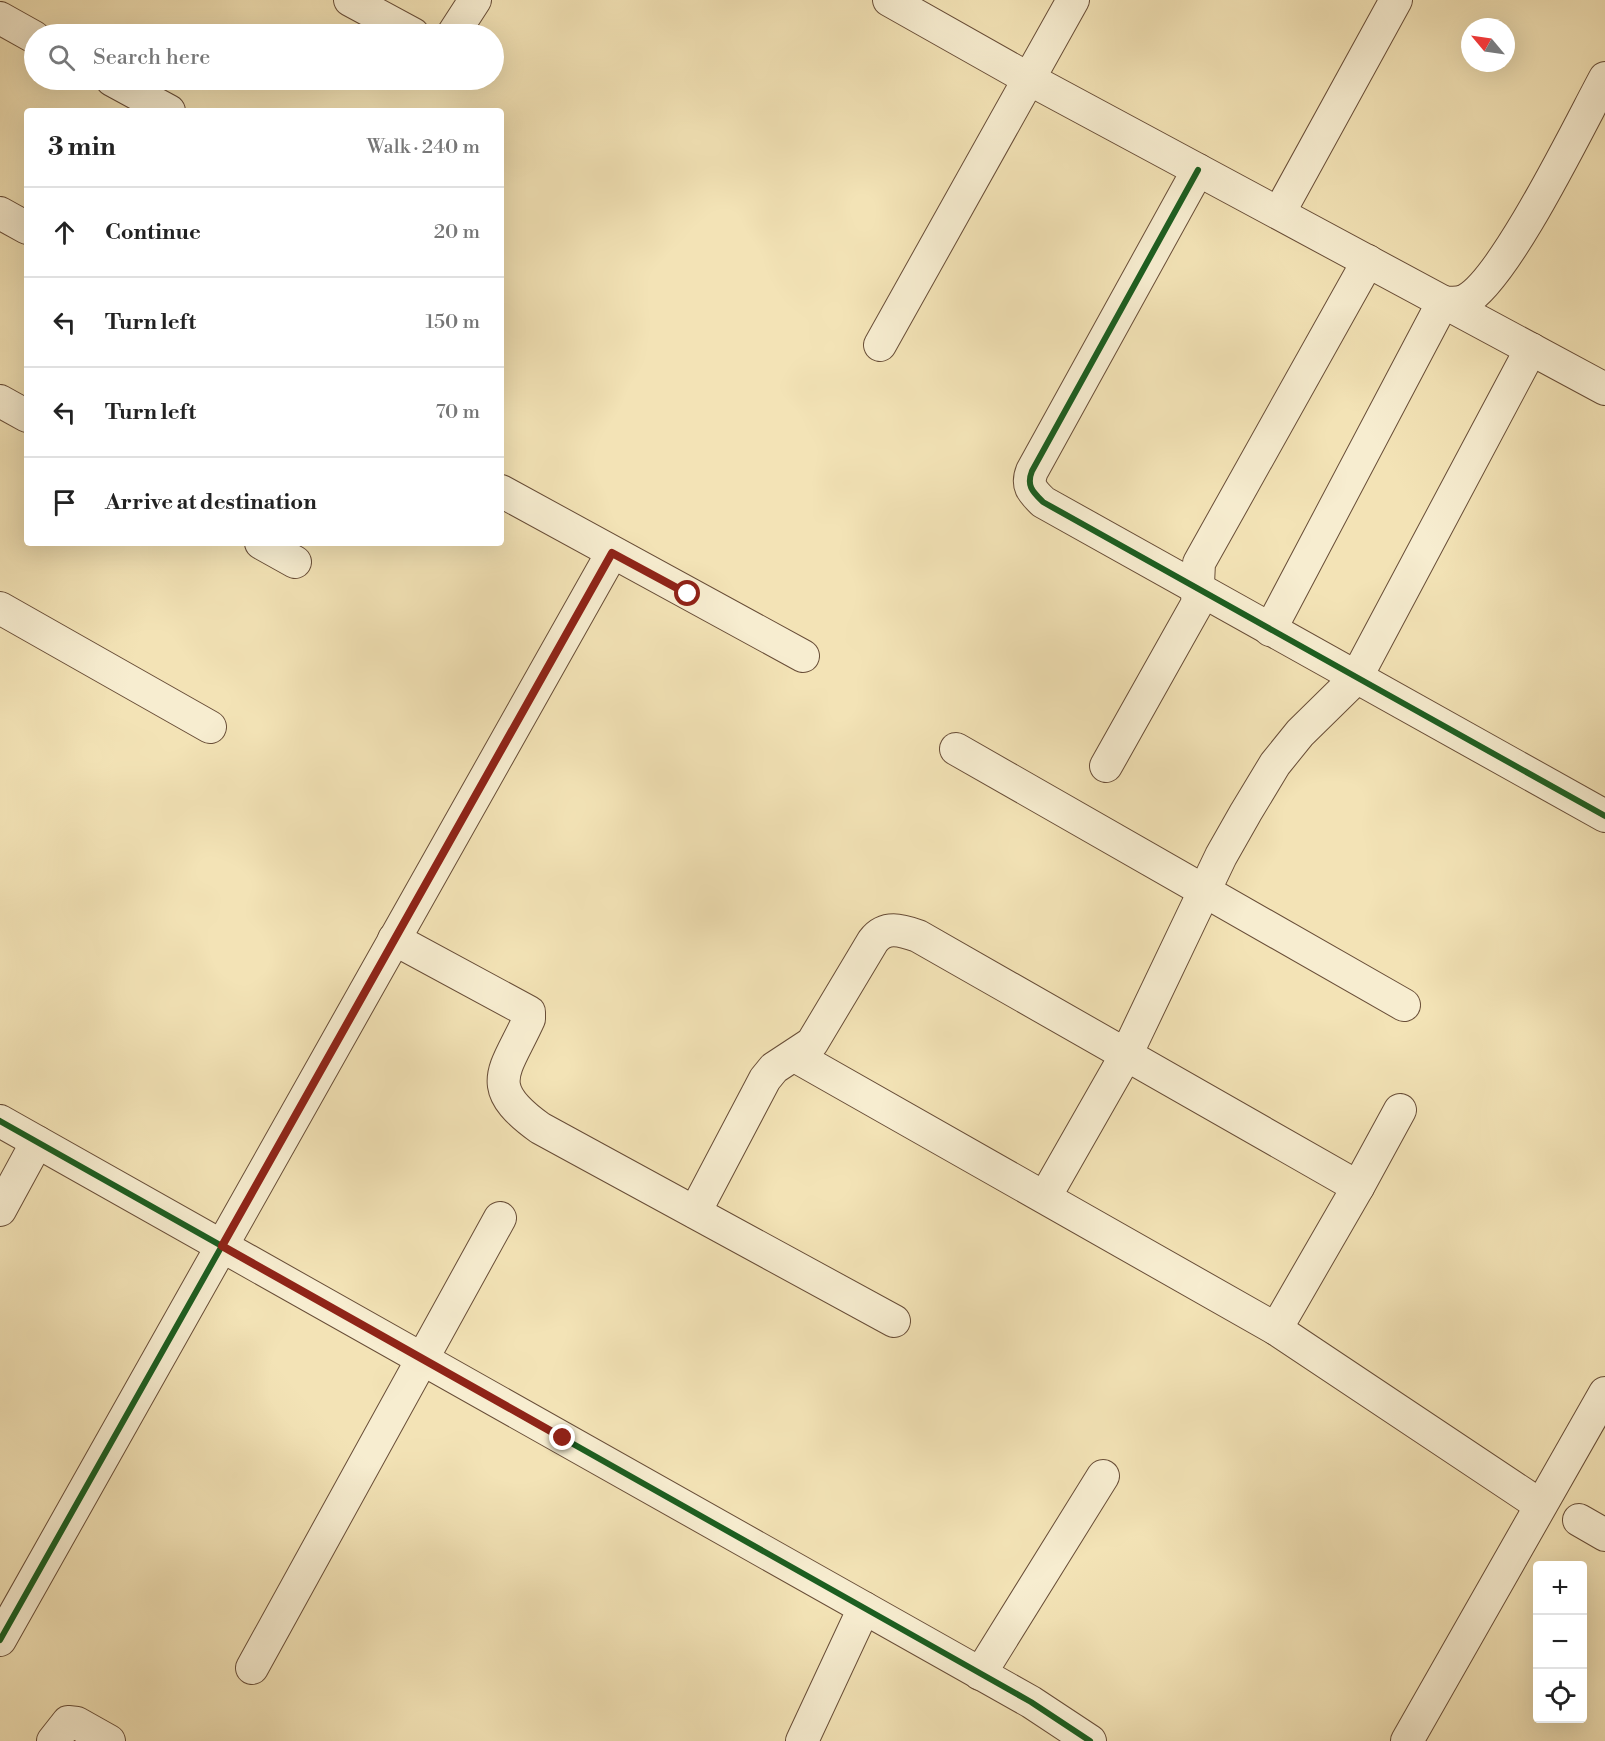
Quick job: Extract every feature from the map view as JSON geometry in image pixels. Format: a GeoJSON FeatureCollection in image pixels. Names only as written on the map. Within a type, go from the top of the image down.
{"type":"FeatureCollection","features":[{"type":"Feature","properties":{"kind":"street"},"geometry":{"type":"LineString","coordinates":[[350,0],[394,24]]}},
{"type":"Feature","properties":{"kind":"street"},"geometry":{"type":"LineString","coordinates":[[459,24],[475,0]]}},
{"type":"Feature","properties":{"kind":"street"},"geometry":{"type":"LineString","coordinates":[[890,0],[1029,79],[1605,389]]}},
{"type":"Feature","properties":{"kind":"street"},"geometry":{"type":"LineString","coordinates":[[880,345],[1073,0]]}},
{"type":"Feature","properties":{"kind":"street"},"geometry":{"type":"LineString","coordinates":[[1279,213],[1395,0]]}},
{"type":"Feature","properties":{"kind":"street"},"geometry":{"type":"LineString","coordinates":[[0,18],[24,31]]}},
{"type":"Feature","properties":{"kind":"street"},"geometry":{"type":"LineString","coordinates":[[1443,302],[1457,303],[1466,299],[1480,289],[1495,269],[1514,242],[1605,78]]}},
{"type":"Feature","properties":{"kind":"street"},"geometry":{"type":"LineString","coordinates":[[130,90],[163,108]]}},
{"type":"Feature","properties":{"kind":"street"},"geometry":{"type":"LineString","coordinates":[[1198,170],[1029,478],[1031,490],[1043,502],[1605,816]]}},
{"type":"Feature","properties":{"kind":"street"},"geometry":{"type":"LineString","coordinates":[[0,213],[24,226]]}},
{"type":"Feature","properties":{"kind":"street"},"geometry":{"type":"LineString","coordinates":[[1106,766],[1197,604],[1199,563],[1368,261]]}},
{"type":"Feature","properties":{"kind":"street"},"geometry":{"type":"LineString","coordinates":[[1270,630],[1443,302]]}},
{"type":"Feature","properties":{"kind":"street"},"geometry":{"type":"LineString","coordinates":[[1045,1197],[1126,1054],[1221,856],[1275,764],[1300,733],[1356,678],[1531,349]]}},
{"type":"Feature","properties":{"kind":"street"},"geometry":{"type":"LineString","coordinates":[[0,401],[24,414]]}},
{"type":"Feature","properties":{"kind":"street"},"geometry":{"type":"LineString","coordinates":[[504,493],[803,656]]}},
{"type":"Feature","properties":{"kind":"street"},"geometry":{"type":"LineString","coordinates":[[266,546],[295,562]]}},
{"type":"Feature","properties":{"kind":"street"},"geometry":{"type":"LineString","coordinates":[[0,1640],[612,553]]}},
{"type":"Feature","properties":{"kind":"street"},"geometry":{"type":"LineString","coordinates":[[0,608],[210,727]]}},
{"type":"Feature","properties":{"kind":"street"},"geometry":{"type":"LineString","coordinates":[[956,749],[1404,1005]]}},
{"type":"Feature","properties":{"kind":"street"},"geometry":{"type":"LineString","coordinates":[[695,1212],[765,1078],[774,1068],[812,1043],[830,1017],[878,934],[895,930],[918,936],[1358,1188]]}},
{"type":"Feature","properties":{"kind":"street"},"geometry":{"type":"LineString","coordinates":[[394,939],[529,1012],[529,1019],[502,1072],[505,1093],[522,1114],[540,1128],[894,1321]]}},
{"type":"Feature","properties":{"kind":"street"},"geometry":{"type":"LineString","coordinates":[[795,1056],[1276,1329],[1540,1504]]}},
{"type":"Feature","properties":{"kind":"street"},"geometry":{"type":"LineString","coordinates":[[1276,1329],[1358,1188],[1400,1110]]}},
{"type":"Feature","properties":{"kind":"street"},"geometry":{"type":"LineString","coordinates":[[0,1121],[981,1674],[1090,1741]]}},
{"type":"Feature","properties":{"kind":"street"},"geometry":{"type":"LineString","coordinates":[[0,1210],[37,1142]]}},
{"type":"Feature","properties":{"kind":"street"},"geometry":{"type":"LineString","coordinates":[[252,1668],[500,1218]]}},
{"type":"Feature","properties":{"kind":"street"},"geometry":{"type":"LineString","coordinates":[[1407,1741],[1605,1393]]}},
{"type":"Feature","properties":{"kind":"street"},"geometry":{"type":"LineString","coordinates":[[981,1674],[1103,1476]]}},
{"type":"Feature","properties":{"kind":"street"},"geometry":{"type":"LineString","coordinates":[[802,1741],[864,1608]]}},
{"type":"Feature","properties":{"kind":"street"},"geometry":{"type":"LineString","coordinates":[[53,1741],[68,1722],[77,1723],[109,1741]]}},
{"type":"Feature","properties":{"kind":"cycle path"},"geometry":{"type":"LineString","coordinates":[[1198,170],[1032,471],[1030,485],[1034,492],[1043,502],[1605,816]]}},
{"type":"Feature","properties":{"kind":"cycle path"},"geometry":{"type":"LineString","coordinates":[[0,1640],[612,553]]}},
{"type":"Feature","properties":{"kind":"cycle path"},"geometry":{"type":"LineString","coordinates":[[0,1121],[1031,1702],[1090,1741]]}},
{"type":"Feature","properties":{"kind":"route"},"geometry":{"type":"LineString","coordinates":[[563,1438],[222,1246],[612,553],[688,594]]}}]}
